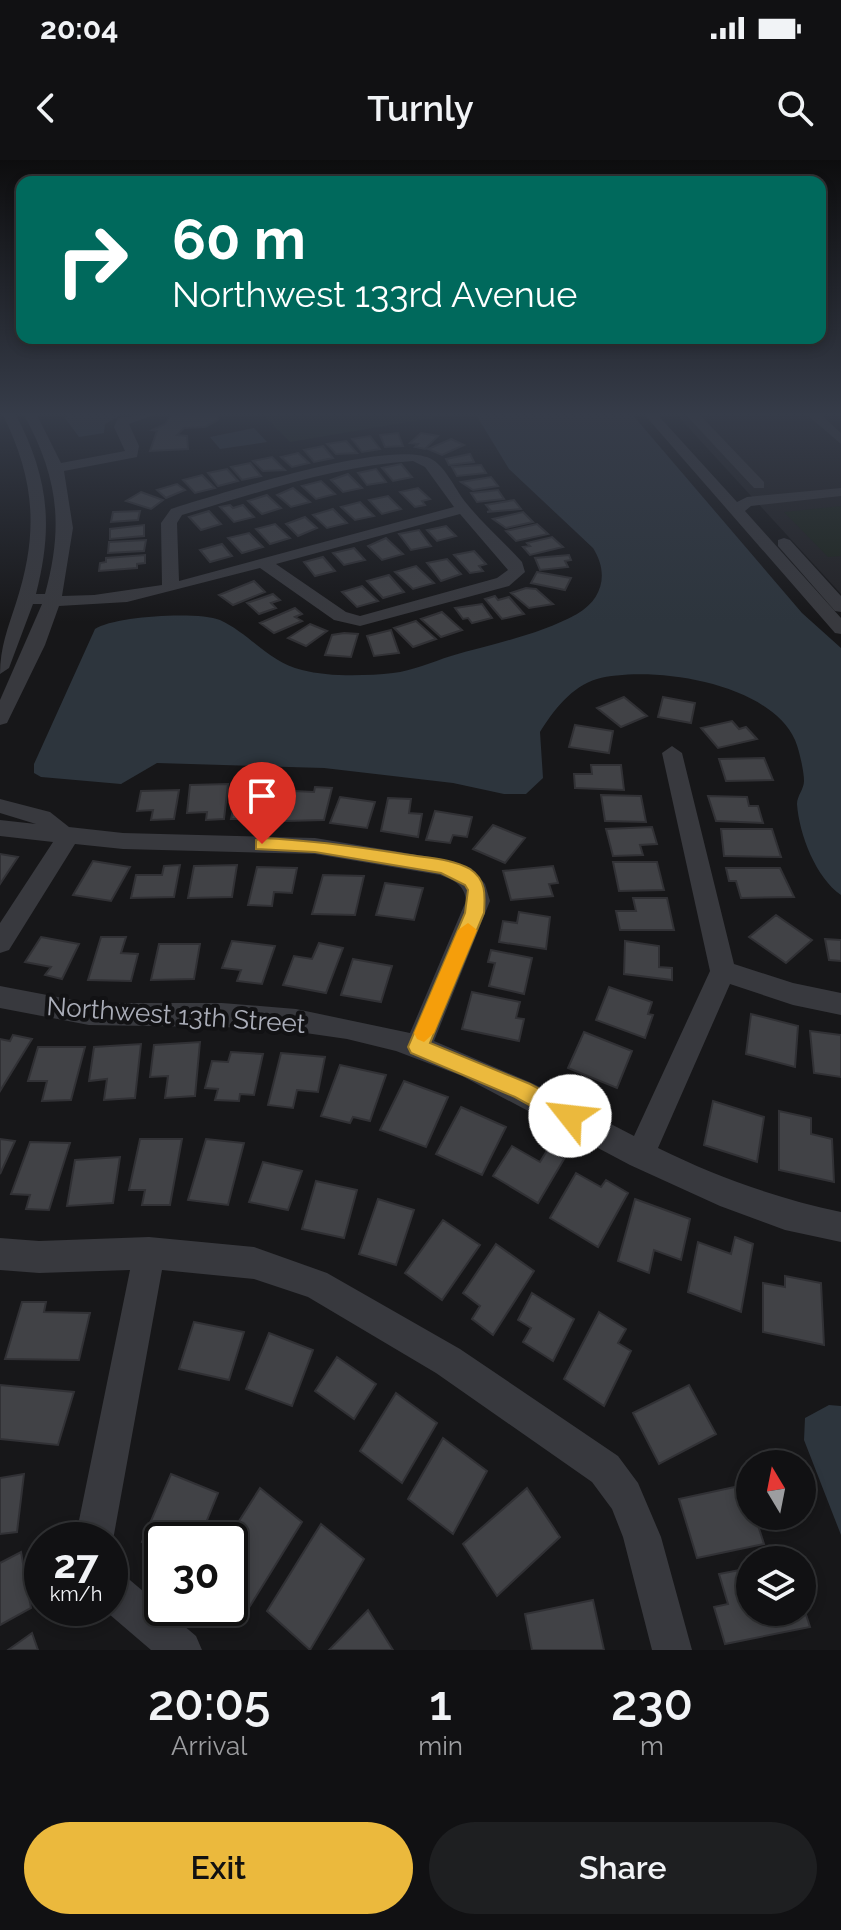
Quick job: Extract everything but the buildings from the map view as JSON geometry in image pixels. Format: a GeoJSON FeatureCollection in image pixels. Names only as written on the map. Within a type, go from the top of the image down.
{"type":"FeatureCollection","features":[{"type":"Feature","properties":{"kind":"street"},"geometry":{"type":"LineString","coordinates":[[0,668],[29,598],[40,542],[37,483]]}},
{"type":"Feature","properties":{"kind":"street"},"geometry":{"type":"LineString","coordinates":[[0,719],[26,671],[55,597],[67,540],[60,483]]}},
{"type":"Feature","properties":{"kind":"street"},"geometry":{"type":"LineString","coordinates":[[171,587],[169,523],[176,512],[279,483]]}},
{"type":"Feature","properties":{"kind":"street"},"geometry":{"type":"LineString","coordinates":[[262,562],[340,616],[360,621],[503,582],[517,572],[510,557],[463,509],[444,483]]}},
{"type":"Feature","properties":{"kind":"street"},"geometry":{"type":"LineString","coordinates":[[717,483],[841,607]]}},
{"type":"Feature","properties":{"kind":"street"},"geometry":{"type":"LineString","coordinates":[[721,483],[841,629]]}},
{"type":"Feature","properties":{"kind":"street"},"geometry":{"type":"LineString","coordinates":[[741,507],[841,492]]}},
{"type":"Feature","properties":{"kind":"street"},"geometry":{"type":"LineString","coordinates":[[29,598],[143,596],[463,509]]}},
{"type":"Feature","properties":{"kind":"street"},"geometry":{"type":"LineString","coordinates":[[640,1155],[723,971],[672,753]]}},
{"type":"Feature","properties":{"kind":"street"},"geometry":{"type":"LineString","coordinates":[[0,806],[42,817],[67,838]]}},
{"type":"Feature","properties":{"kind":"street"},"geometry":{"type":"LineString","coordinates":[[0,828],[67,838],[315,846],[442,867],[463,874],[477,890],[475,913],[418,1047]]}},
{"type":"Feature","properties":{"kind":"street"},"geometry":{"type":"LineString","coordinates":[[0,943],[67,838]]}},
{"type":"Feature","properties":{"kind":"street"},"geometry":{"type":"LineString","coordinates":[[723,971],[793,994],[841,1004]]}},
{"type":"Feature","properties":{"kind":"street","name":"Northwest 13th Street"},"geometry":{"type":"LineString","coordinates":[[0,997],[53,1010],[93,1015],[224,1014],[323,1025],[418,1047],[522,1090],[640,1155],[739,1198],[841,1227]]}},
{"type":"Feature","properties":{"kind":"street"},"geometry":{"type":"LineString","coordinates":[[97,1522],[149,1253]]}},
{"type":"Feature","properties":{"kind":"street"},"geometry":{"type":"LineString","coordinates":[[0,1254],[39,1257],[149,1253],[254,1263],[316,1284],[474,1379],[605,1469],[625,1496],[642,1537],[672,1650]]}},
{"type":"Feature","properties":{"kind":"street"},"geometry":{"type":"LineString","coordinates":[[128,1604],[182,1650]]}},
{"type":"Feature","properties":{"kind":"shaded area"},"geometry":{"type":"Polygon","coordinates":[[[523,483],[690,483],[802,613],[841,648],[841,895],[824,878],[805,841],[797,804],[804,784],[802,766],[795,740],[781,720],[761,704],[735,692],[706,682],[677,677],[620,675],[588,682],[571,693],[540,732],[543,778],[526,794],[504,794],[453,783],[324,768],[157,763],[121,784],[41,777],[34,773],[34,764],[95,629],[119,621],[156,616],[209,617],[231,626],[279,661],[302,670],[323,674],[393,673],[531,633],[577,614],[593,601],[601,585],[601,567],[593,548],[523,483]]]}},
{"type":"Feature","properties":{"kind":"shaded area"},"geometry":{"type":"Polygon","coordinates":[[[739,483],[841,483],[841,594],[739,483]]]}},
{"type":"Feature","properties":{"kind":"shaded area"},"geometry":{"type":"Polygon","coordinates":[[[841,506],[841,556],[828,557],[784,512],[841,506]]]}},
{"type":"Feature","properties":{"kind":"shaded area"},"geometry":{"type":"Polygon","coordinates":[[[829,1405],[841,1406],[841,1535],[816,1471],[816,1450],[808,1450],[804,1440],[805,1418],[829,1405]]]}},
{"type":"Feature","properties":{"kind":"slow traffic"},"geometry":{"type":"LineString","coordinates":[[424,1033],[468,930]]}},
{"type":"Feature","properties":{"kind":"route"},"geometry":{"type":"LineString","coordinates":[[262,844],[315,846],[442,867],[471,880],[477,890],[475,913],[418,1047],[522,1090],[570,1116]]}}]}
